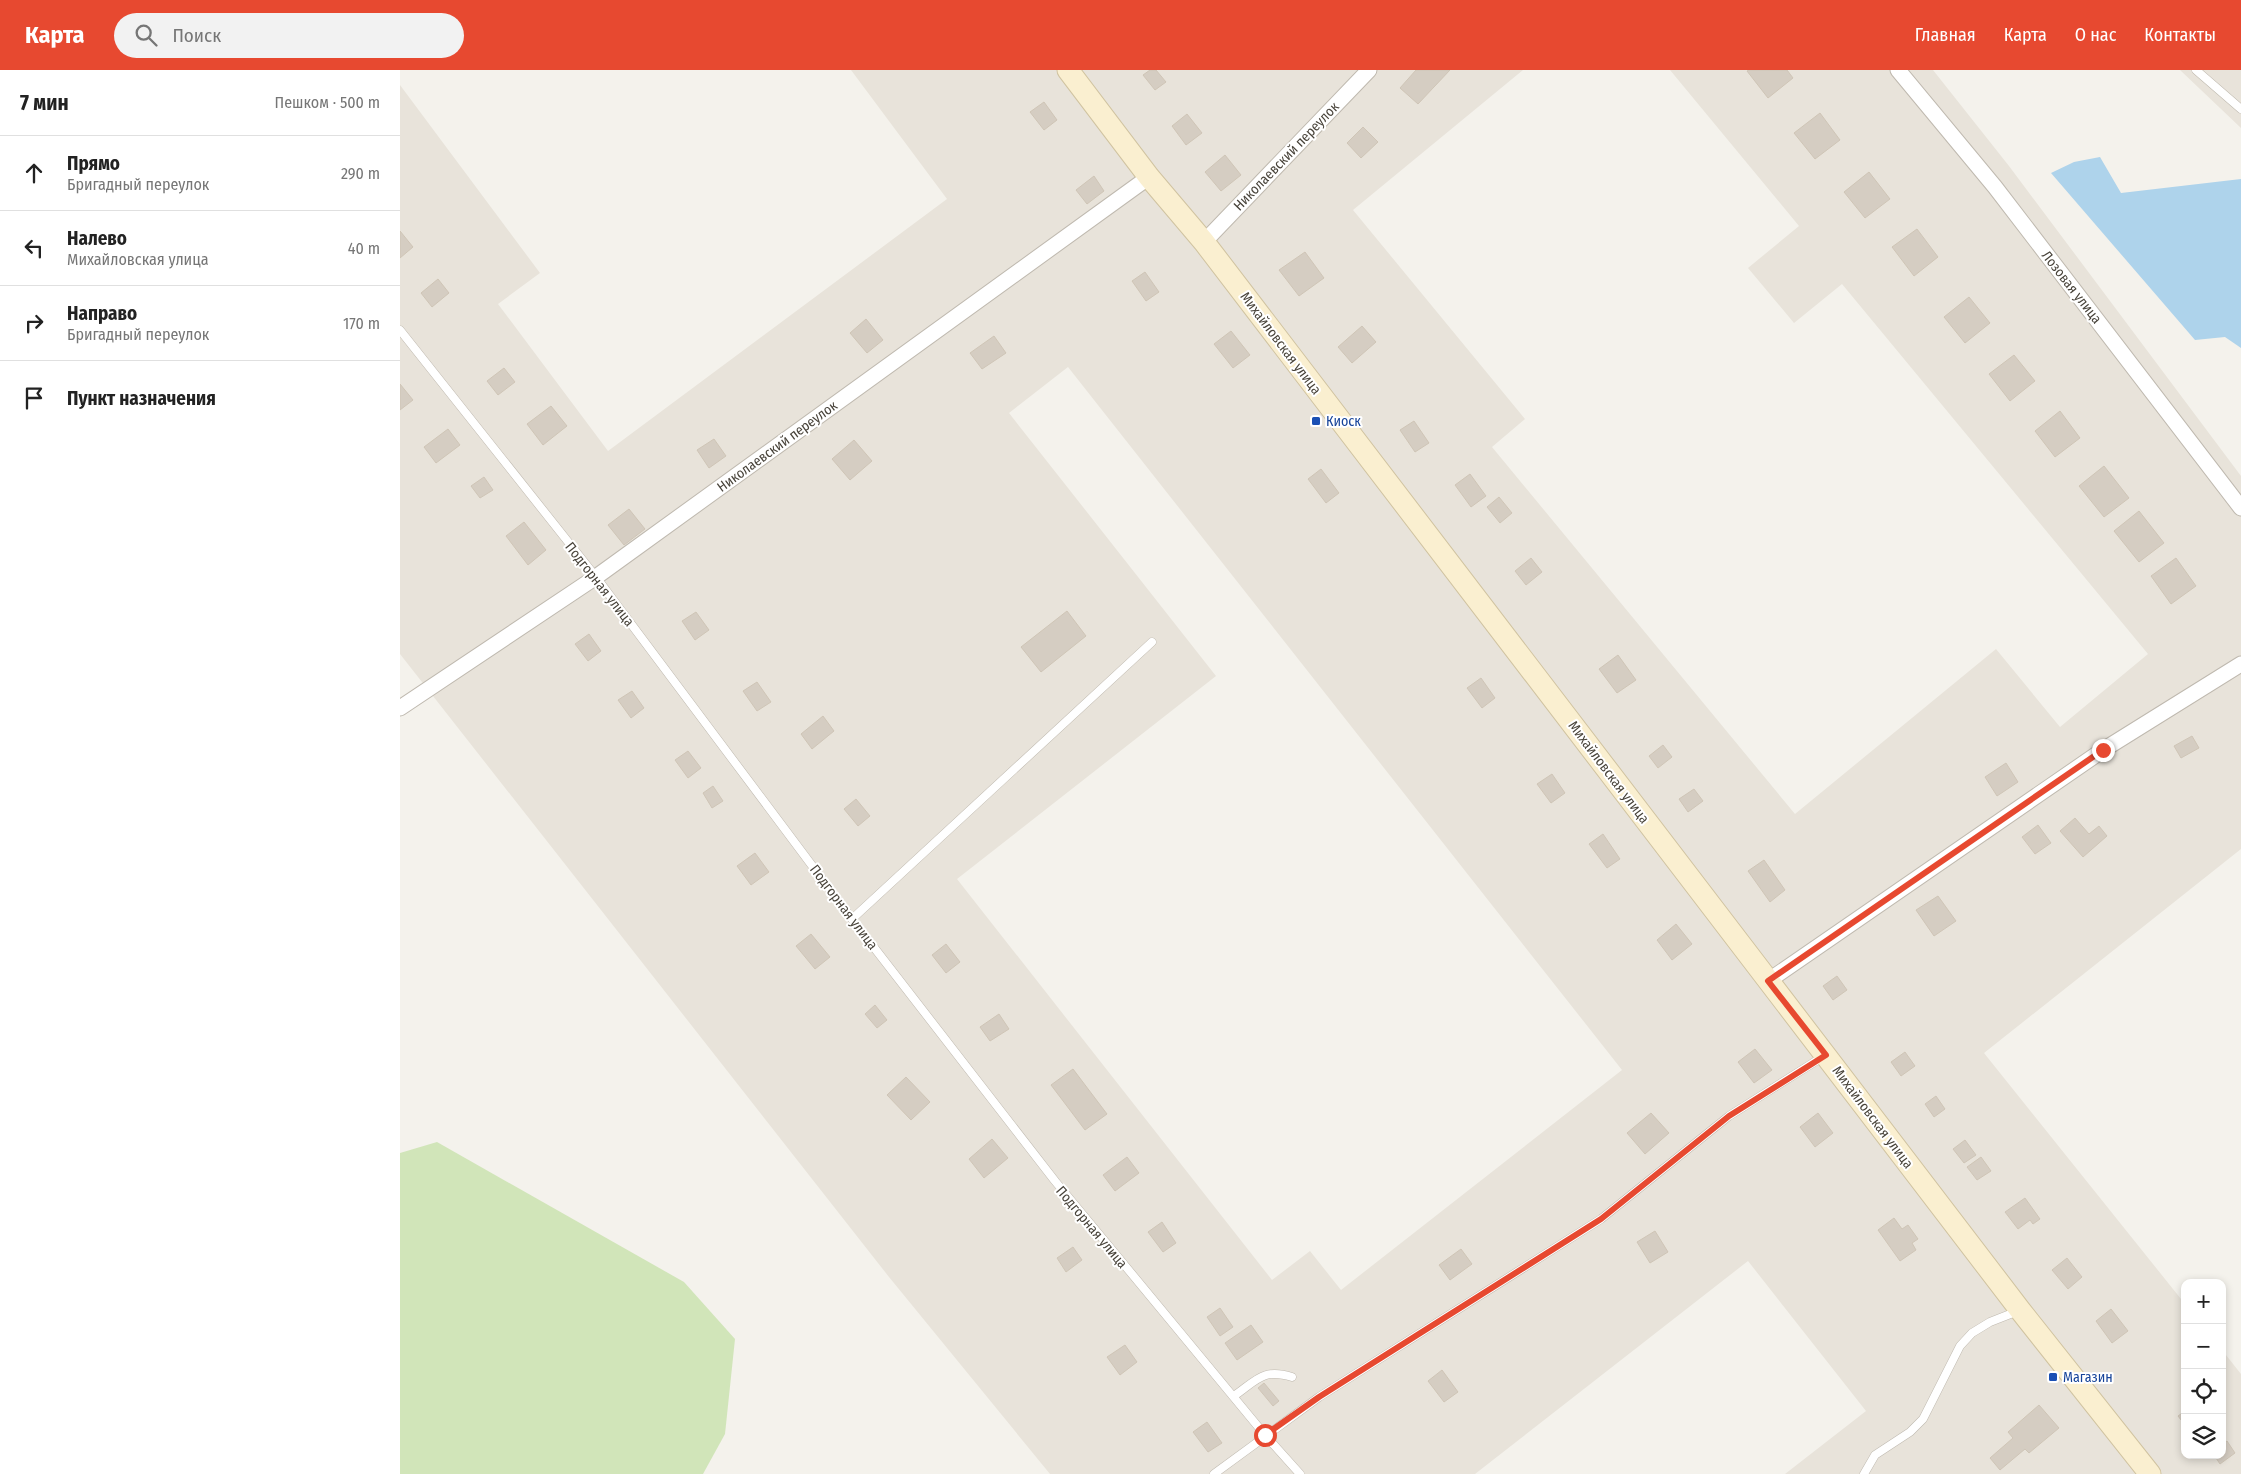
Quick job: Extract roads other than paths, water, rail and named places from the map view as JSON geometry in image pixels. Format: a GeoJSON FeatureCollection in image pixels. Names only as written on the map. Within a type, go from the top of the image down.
{"type":"FeatureCollection","features":[{"type":"Feature","properties":{"kind":"street","name":"Михайловская улица"},"geometry":{"type":"LineString","coordinates":[[1068,70],[1149,177],[1204,242],[2020,1310],[2150,1474]]}},
{"type":"Feature","properties":{"kind":"street","name":"Николаевский переулок"},"geometry":{"type":"LineString","coordinates":[[1204,242],[1369,70]]}},
{"type":"Feature","properties":{"kind":"street","name":"Лозовая улица"},"geometry":{"type":"LineString","coordinates":[[1898,70],[1995,187],[2241,508]]}},
{"type":"Feature","properties":{"kind":"street","name":"Николаевский переулок"},"geometry":{"type":"LineString","coordinates":[[400,708],[596,578],[1149,177]]}},
{"type":"Feature","properties":{"kind":"street"},"geometry":{"type":"LineString","coordinates":[[1768,981],[2103,750],[2241,664]]}},
{"type":"Feature","properties":{"kind":"lane"},"geometry":{"type":"LineString","coordinates":[[2196,70],[2241,110]]}},
{"type":"Feature","properties":{"kind":"lane","name":"Подгорная улица"},"geometry":{"type":"LineString","coordinates":[[400,330],[596,578],[852,919],[1054,1181],[1265,1435],[1300,1474]]}},
{"type":"Feature","properties":{"kind":"lane"},"geometry":{"type":"LineString","coordinates":[[852,919],[1152,642]]}},
{"type":"Feature","properties":{"kind":"lane"},"geometry":{"type":"LineString","coordinates":[[1214,1474],[1319,1397],[1601,1219],[1729,1116],[1826,1055]]}},
{"type":"Feature","properties":{"kind":"lane"},"geometry":{"type":"LineString","coordinates":[[1864,1474],[1875,1455],[1910,1432],[1923,1419],[1960,1346],[1972,1333],[1990,1322],[2020,1310]]}},
{"type":"Feature","properties":{"kind":"lane"},"geometry":{"type":"LineString","coordinates":[[1234,1396],[1266,1374],[1277,1372],[1292,1377]]}},
{"type":"Feature","properties":{"kind":"water"},"geometry":{"type":"Polygon","coordinates":[[[2100,157],[2121,193],[2241,179],[2241,348],[2225,337],[2195,340],[2051,173],[2074,162],[2100,157]]]}},
{"type":"Feature","properties":{"kind":"place","name":"Киоск"},"geometry":{"type":"Point","coordinates":[1316,421]}},
{"type":"Feature","properties":{"kind":"place","name":"Магазин"},"geometry":{"type":"Point","coordinates":[2053,1377]}}]}
